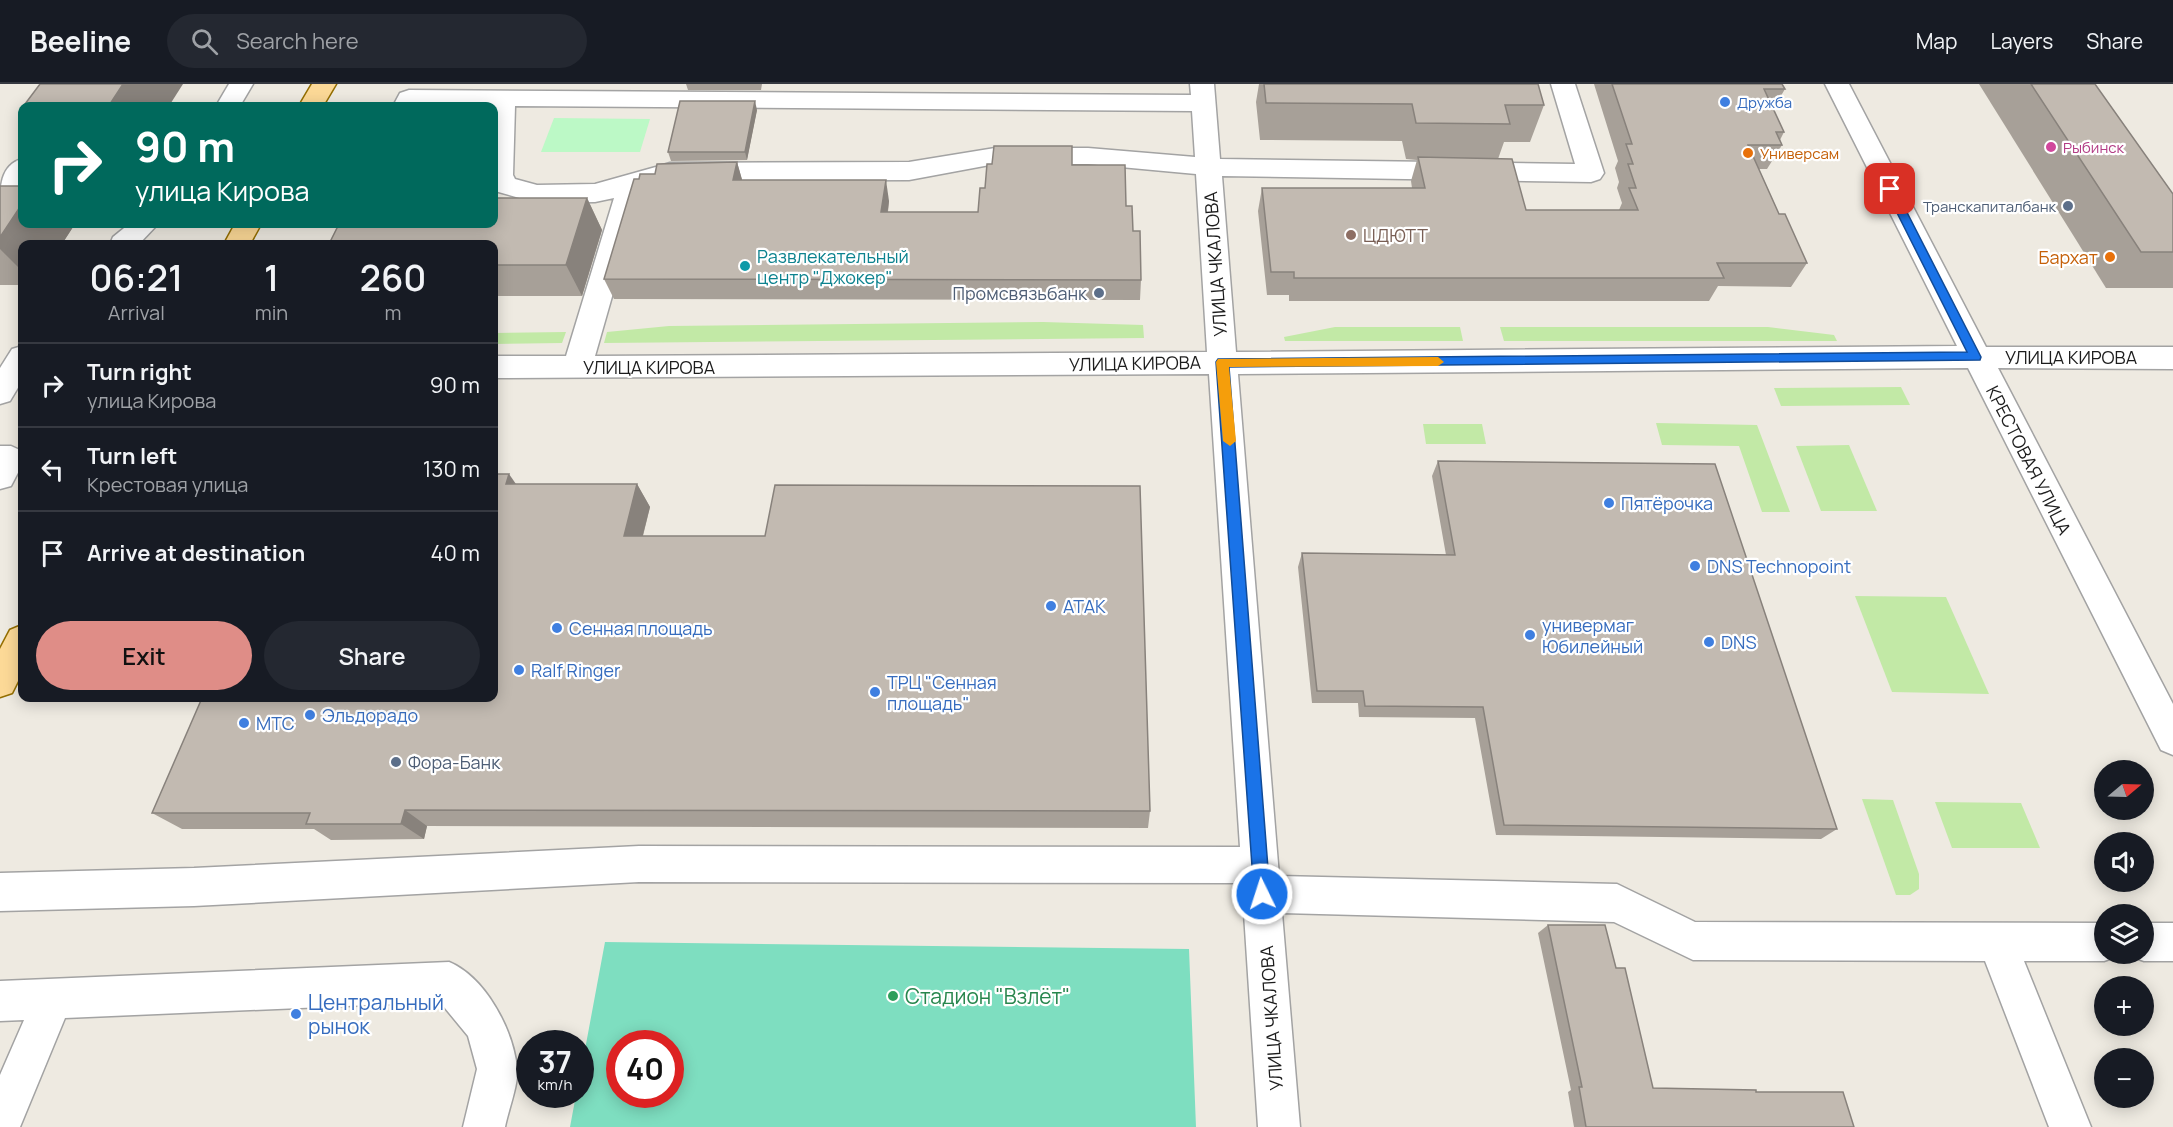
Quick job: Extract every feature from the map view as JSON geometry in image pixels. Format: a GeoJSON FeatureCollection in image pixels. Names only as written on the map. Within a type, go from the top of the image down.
{"type":"FeatureCollection","features":[{"type":"Feature","properties":{"kind":"main road"},"geometry":{"type":"LineString","coordinates":[[313,102],[324,84]]}},
{"type":"Feature","properties":{"kind":"main road"},"geometry":{"type":"LineString","coordinates":[[0,682],[18,648]]}},
{"type":"Feature","properties":{"kind":"street"},"geometry":{"type":"LineString","coordinates":[[231,102],[242,84]]}},
{"type":"Feature","properties":{"kind":"street"},"geometry":{"type":"LineString","coordinates":[[503,99],[498,144],[500,175],[504,184],[537,194],[595,193],[670,172],[909,171],[994,156],[1088,156],[1208,167],[1591,173],[1563,84]]}},
{"type":"Feature","properties":{"kind":"street","name":"КРЕСТОВАЯ УЛИЦА"},"geometry":{"type":"LineString","coordinates":[[1837,84],[1975,357],[2173,739]]}},
{"type":"Feature","properties":{"kind":"street"},"geometry":{"type":"LineString","coordinates":[[407,102],[409,98],[1202,94]]}},
{"type":"Feature","properties":{"kind":"street","name":"УЛИЦА ЧКАЛОВА"},"geometry":{"type":"LineString","coordinates":[[1202,94],[1280,1127]]}},
{"type":"Feature","properties":{"kind":"street"},"geometry":{"type":"LineString","coordinates":[[0,200],[18,173]]}},
{"type":"Feature","properties":{"kind":"street"},"geometry":{"type":"LineString","coordinates":[[577,367],[632,183]]}},
{"type":"Feature","properties":{"kind":"street"},"geometry":{"type":"LineString","coordinates":[[0,200],[18,201]]}},
{"type":"Feature","properties":{"kind":"street"},"geometry":{"type":"LineString","coordinates":[[127,240],[141,228]]}},
{"type":"Feature","properties":{"kind":"street","name":"УЛИЦА КИРОВА"},"geometry":{"type":"LineString","coordinates":[[498,367],[731,368],[1222,362],[1975,357],[2173,358]]}},
{"type":"Feature","properties":{"kind":"street"},"geometry":{"type":"LineString","coordinates":[[0,458],[12,458],[0,477]]}},
{"type":"Feature","properties":{"kind":"street"},"geometry":{"type":"LineString","coordinates":[[0,892],[194,887],[639,864],[1261,879],[1617,903],[1693,941],[2094,942]]}},
{"type":"Feature","properties":{"kind":"street"},"geometry":{"type":"LineString","coordinates":[[1997,942],[2070,1127]]}},
{"type":"Feature","properties":{"kind":"street"},"geometry":{"type":"LineString","coordinates":[[2154,942],[2173,942]]}},
{"type":"Feature","properties":{"kind":"street"},"geometry":{"type":"LineString","coordinates":[[0,1001],[449,982],[486,1026],[497,1069],[484,1127]]}},
{"type":"Feature","properties":{"kind":"street"},"geometry":{"type":"LineString","coordinates":[[0,1124],[54,998]]}},
{"type":"Feature","properties":{"kind":"green space"},"geometry":{"type":"Polygon","coordinates":[[[554,118],[650,119],[640,152],[541,152],[554,118]]]}},
{"type":"Feature","properties":{"kind":"green space"},"geometry":{"type":"Polygon","coordinates":[[[1043,322],[1143,325],[1144,338],[604,343],[607,332],[669,326],[1043,322]]]}},
{"type":"Feature","properties":{"kind":"green space"},"geometry":{"type":"Polygon","coordinates":[[[1335,327],[1460,327],[1463,341],[1285,341],[1284,337],[1335,327]]]}},
{"type":"Feature","properties":{"kind":"green space"},"geometry":{"type":"Polygon","coordinates":[[[1500,327],[1768,327],[1834,335],[1837,341],[1504,341],[1500,327]]]}},
{"type":"Feature","properties":{"kind":"green space"},"geometry":{"type":"Polygon","coordinates":[[[566,332],[562,343],[498,344],[498,333],[566,332]]]}},
{"type":"Feature","properties":{"kind":"green space"},"geometry":{"type":"Polygon","coordinates":[[[1901,387],[1910,405],[1781,406],[1774,388],[1901,387]]]}},
{"type":"Feature","properties":{"kind":"green space"},"geometry":{"type":"Polygon","coordinates":[[[1656,423],[1757,425],[1790,512],[1762,512],[1739,446],[1662,445],[1656,423]]]}},
{"type":"Feature","properties":{"kind":"green space"},"geometry":{"type":"Polygon","coordinates":[[[1423,424],[1482,424],[1486,444],[1426,444],[1423,424]]]}},
{"type":"Feature","properties":{"kind":"green space"},"geometry":{"type":"Polygon","coordinates":[[[1849,445],[1877,511],[1821,511],[1796,446],[1849,445]]]}},
{"type":"Feature","properties":{"kind":"green space"},"geometry":{"type":"Polygon","coordinates":[[[1855,596],[1946,597],[1989,694],[1892,692],[1855,596]]]}},
{"type":"Feature","properties":{"kind":"green space"},"geometry":{"type":"Polygon","coordinates":[[[1862,799],[1893,800],[1919,874],[1919,889],[1910,895],[1896,895],[1862,799]]]}},
{"type":"Feature","properties":{"kind":"green space"},"geometry":{"type":"Polygon","coordinates":[[[1935,802],[2021,803],[2040,848],[1952,848],[1935,802]]]}},
{"type":"Feature","properties":{"kind":"green space","name":"Стадион \"Взлёт\""},"geometry":{"type":"Polygon","coordinates":[[[605,942],[1189,949],[1196,1127],[570,1127],[574,1108],[594,1108],[594,1030],[589,1030],[605,942]]]}},
{"type":"Feature","properties":{"kind":"building"},"geometry":{"type":"Polygon","coordinates":[[[40,84],[123,84],[111,102],[26,102],[40,84]]]}},
{"type":"Feature","properties":{"kind":"building"},"geometry":{"type":"Polygon","coordinates":[[[1264,84],[1538,84],[1544,105],[1505,105],[1510,124],[1416,123],[1412,104],[1266,103],[1264,84]]]}},
{"type":"Feature","properties":{"kind":"building"},"geometry":{"type":"Polygon","coordinates":[[[1612,84],[1782,84],[1785,89],[1764,89],[1784,132],[1776,132],[1782,145],[1748,145],[1779,214],[1785,214],[1807,263],[1717,263],[1724,278],[1294,278],[1294,272],[1271,272],[1262,188],[1425,188],[1418,157],[1512,159],[1526,210],[1638,210],[1629,188],[1636,188],[1628,164],[1633,164],[1626,144],[1632,144],[1612,84]]]}},
{"type":"Feature","properties":{"kind":"building"},"geometry":{"type":"Polygon","coordinates":[[[2031,84],[2095,84],[2173,194],[2173,252],[2141,252],[2031,84]]]}},
{"type":"Feature","properties":{"kind":"building"},"geometry":{"type":"Polygon","coordinates":[[[680,101],[755,101],[745,152],[668,152],[680,101]]]}},
{"type":"Feature","properties":{"kind":"building"},"geometry":{"type":"Polygon","coordinates":[[[994,146],[1072,146],[1072,165],[1125,165],[1126,206],[1132,206],[1133,231],[1140,231],[1141,280],[604,279],[634,179],[639,179],[640,174],[655,174],[657,164],[737,162],[733,180],[886,180],[881,212],[978,212],[980,188],[985,188],[987,164],[992,164],[994,146]]]}},
{"type":"Feature","properties":{"kind":"building"},"geometry":{"type":"Polygon","coordinates":[[[0,186],[18,186],[18,210],[0,237],[0,186]]]}},
{"type":"Feature","properties":{"kind":"building"},"geometry":{"type":"Polygon","coordinates":[[[498,198],[587,198],[566,265],[498,265],[498,240],[331,240],[337,228],[498,228],[498,198]]]}},
{"type":"Feature","properties":{"kind":"building","name":"универмаг Юбилейный"},"geometry":{"type":"Polygon","coordinates":[[[1438,461],[1715,464],[1837,829],[1504,825],[1483,707],[1365,706],[1363,691],[1317,691],[1302,553],[1455,555],[1438,461]]]}},
{"type":"Feature","properties":{"kind":"building","name":"ТРЦ \"Сенная площадь\""},"geometry":{"type":"Polygon","coordinates":[[[498,474],[509,474],[506,484],[637,484],[624,536],[765,536],[775,485],[1140,486],[1150,811],[405,810],[401,824],[306,824],[310,813],[152,813],[200,702],[498,702],[498,474]]]}},
{"type":"Feature","properties":{"kind":"building"},"geometry":{"type":"Polygon","coordinates":[[[1548,925],[1605,925],[1616,968],[1625,968],[1653,1088],[1756,1090],[1756,1092],[1843,1092],[1854,1127],[1586,1127],[1579,1087],[1582,1087],[1548,925]]]}},
{"type":"Feature","properties":{"kind":"slow traffic"},"geometry":{"type":"LineString","coordinates":[[1230,441],[1222,362],[1438,362]]}},
{"type":"Feature","properties":{"kind":"place","name":"Дружба"},"geometry":{"type":"Point","coordinates":[1725,102]}},
{"type":"Feature","properties":{"kind":"place","name":"Рыбинск"},"geometry":{"type":"Point","coordinates":[2051,147]}},
{"type":"Feature","properties":{"kind":"place","name":"Универсам"},"geometry":{"type":"Point","coordinates":[1748,153]}},
{"type":"Feature","properties":{"kind":"place","name":"Транскапиталбанк"},"geometry":{"type":"Point","coordinates":[2068,206]}},
{"type":"Feature","properties":{"kind":"place","name":"ЦДЮТТ"},"geometry":{"type":"Point","coordinates":[1351,235]}},
{"type":"Feature","properties":{"kind":"place","name":"Бархат"},"geometry":{"type":"Point","coordinates":[2110,257]}},
{"type":"Feature","properties":{"kind":"place","name":"Развлекательный центр \"Джокер\""},"geometry":{"type":"Point","coordinates":[745,266]}},
{"type":"Feature","properties":{"kind":"place","name":"Промсвязьбанк"},"geometry":{"type":"Point","coordinates":[1099,293]}},
{"type":"Feature","properties":{"kind":"place","name":"Пятёрочка"},"geometry":{"type":"Point","coordinates":[1609,503]}},
{"type":"Feature","properties":{"kind":"place","name":"DNS Technopoint"},"geometry":{"type":"Point","coordinates":[1695,566]}},
{"type":"Feature","properties":{"kind":"place","name":"АТАК"},"geometry":{"type":"Point","coordinates":[1051,606]}},
{"type":"Feature","properties":{"kind":"place","name":"Сенная площадь"},"geometry":{"type":"Point","coordinates":[557,628]}},
{"type":"Feature","properties":{"kind":"place","name":"универмаг Юбилейный"},"geometry":{"type":"Point","coordinates":[1530,635]}},
{"type":"Feature","properties":{"kind":"place","name":"DNS"},"geometry":{"type":"Point","coordinates":[1709,642]}},
{"type":"Feature","properties":{"kind":"place","name":"Ralf Ringer"},"geometry":{"type":"Point","coordinates":[519,670]}},
{"type":"Feature","properties":{"kind":"place","name":"ТРЦ \"Сенная площадь\""},"geometry":{"type":"Point","coordinates":[875,692]}},
{"type":"Feature","properties":{"kind":"place","name":"Эльдорадо"},"geometry":{"type":"Point","coordinates":[310,715]}},
{"type":"Feature","properties":{"kind":"place","name":"МТС"},"geometry":{"type":"Point","coordinates":[244,723]}},
{"type":"Feature","properties":{"kind":"place","name":"Фора-Банк"},"geometry":{"type":"Point","coordinates":[396,762]}},
{"type":"Feature","properties":{"kind":"place","name":"Стадион \"Взлёт\""},"geometry":{"type":"Point","coordinates":[893,996]}},
{"type":"Feature","properties":{"kind":"place","name":"Центральный рынок"},"geometry":{"type":"Point","coordinates":[296,1014]}},
{"type":"Feature","properties":{"kind":"route"},"geometry":{"type":"LineString","coordinates":[[1262,894],[1222,362],[1975,357],[1890,189]]}}]}
